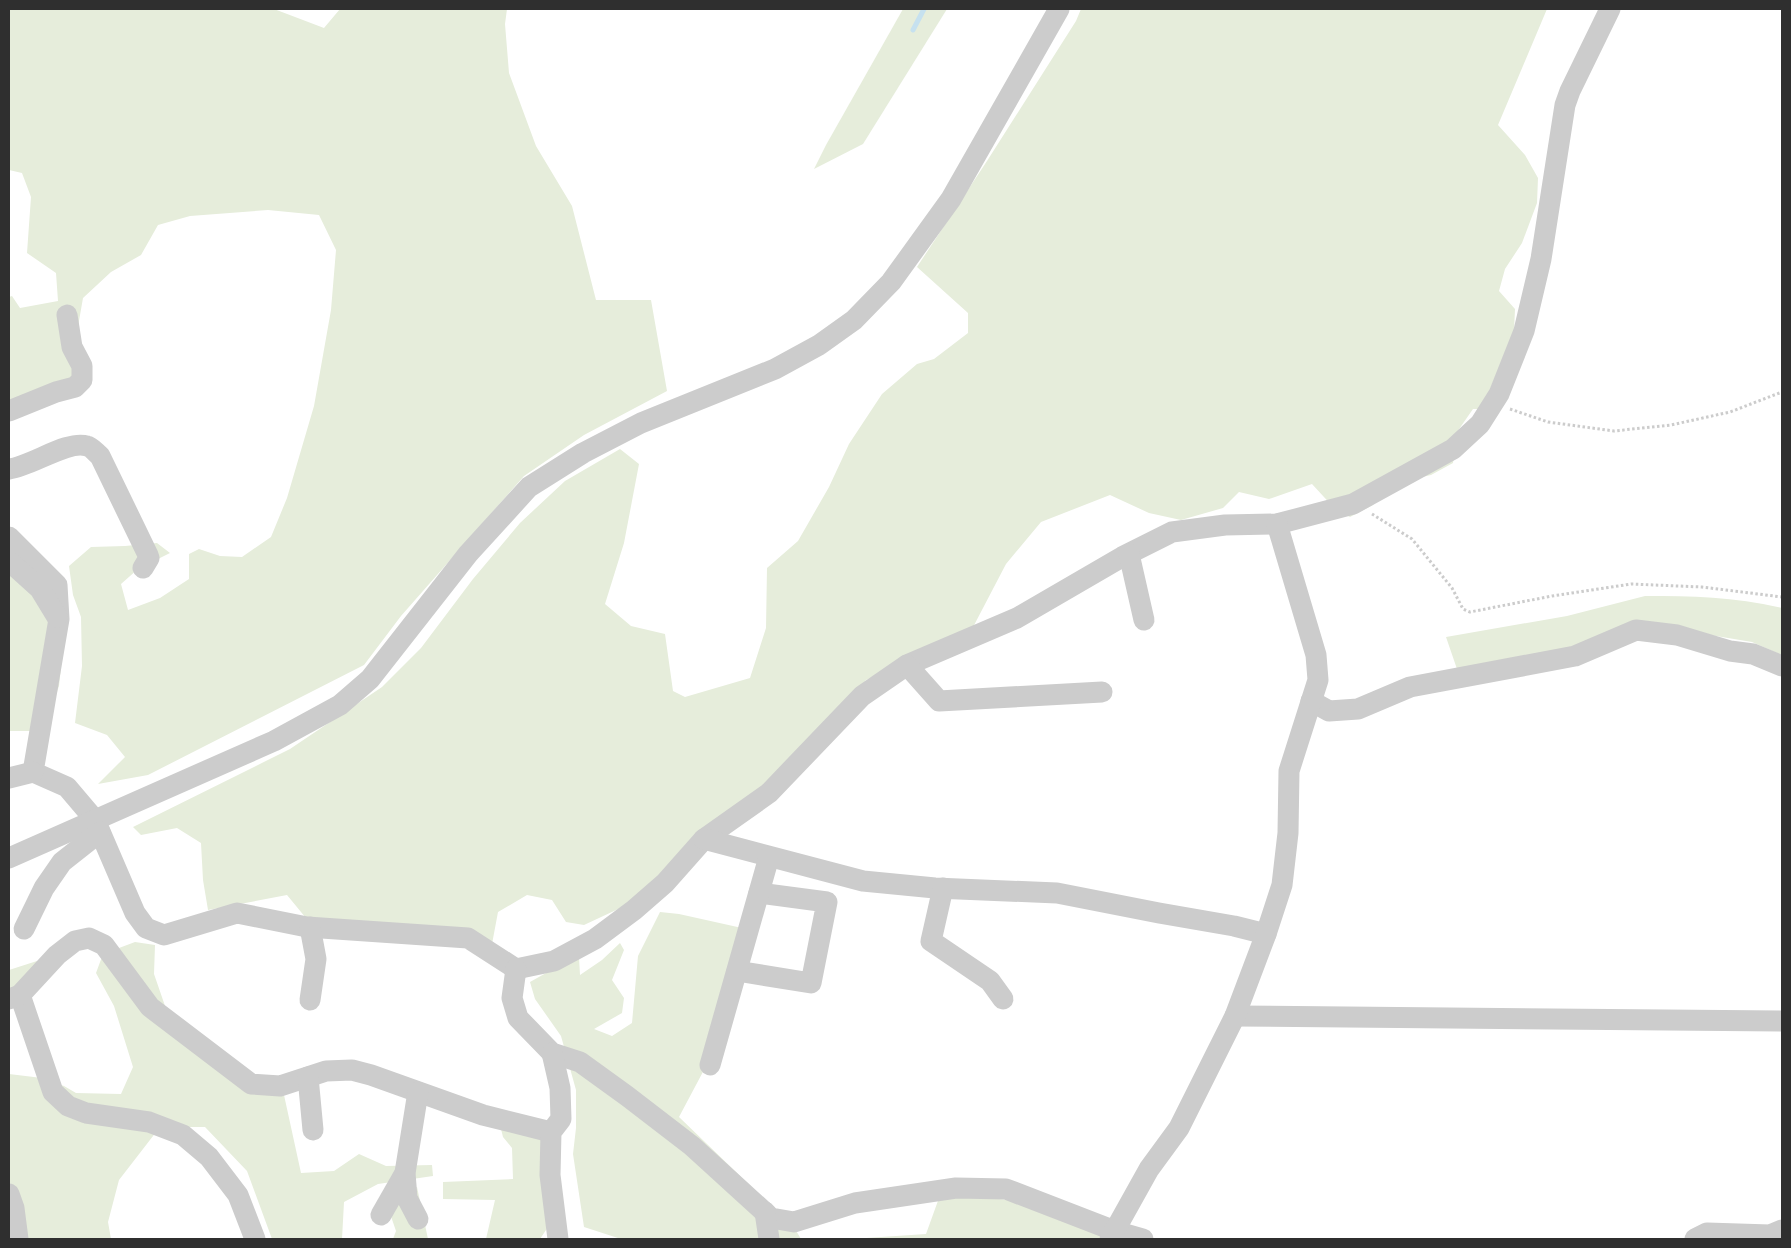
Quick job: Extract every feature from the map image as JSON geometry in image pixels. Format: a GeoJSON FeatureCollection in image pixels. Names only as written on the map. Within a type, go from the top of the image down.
{"type":"FeatureCollection","features":[{"type":"Feature","properties":{"kind":"street"},"geometry":{"type":"LineString","coordinates":[[9,858],[98,826],[274,741],[340,705],[370,679],[468,554],[529,487],[583,453],[640,423],[775,369],[819,345],[854,320],[890,282],[951,198],[1059,9]]}},
{"type":"Feature","properties":{"kind":"street"},"geometry":{"type":"LineString","coordinates":[[9,778],[33,772],[67,787],[98,826],[135,913],[146,928],[164,935],[237,913],[310,927],[468,938],[516,969],[554,961],[595,939],[634,910],[665,883],[704,839],[770,793],[862,696],[907,665],[1017,618],[1128,554],[1172,532],[1225,525],[1277,524],[1352,504],[1453,449],[1480,424],[1493,404],[1499,394],[1524,331],[1541,259],[1566,105],[1570,91],[1610,9]]}},
{"type":"Feature","properties":{"kind":"street"},"geometry":{"type":"LineString","coordinates":[[9,411],[56,392],[75,387],[82,380],[82,366],[72,347],[67,315]]}},
{"type":"Feature","properties":{"kind":"street"},"geometry":{"type":"LineString","coordinates":[[9,469],[20,468],[74,444],[89,446],[100,456],[148,555],[149,558],[144,568]]}},
{"type":"Feature","properties":{"kind":"street"},"geometry":{"type":"LineString","coordinates":[[1113,1235],[1149,1169],[1179,1128],[1235,1016],[1282,885],[1288,833],[1289,771],[1318,680],[1316,655],[1277,524]]}},
{"type":"Feature","properties":{"kind":"street"},"geometry":{"type":"LineString","coordinates":[[9,537],[57,585],[59,619],[33,772]]}},
{"type":"Feature","properties":{"kind":"street"},"geometry":{"type":"LineString","coordinates":[[1128,554],[1144,620]]}},
{"type":"Feature","properties":{"kind":"street"},"geometry":{"type":"LineString","coordinates":[[9,560],[40,589],[59,619]]}},
{"type":"Feature","properties":{"kind":"street"},"geometry":{"type":"LineString","coordinates":[[1311,701],[1329,711],[1358,709],[1410,687],[1575,656],[1636,630],[1677,635],[1730,651],[1753,654],[1782,666]]}},
{"type":"Feature","properties":{"kind":"street"},"geometry":{"type":"LineString","coordinates":[[907,665],[939,701],[1102,692]]}},
{"type":"Feature","properties":{"kind":"street"},"geometry":{"type":"LineString","coordinates":[[24,929],[44,888],[62,862],[98,826]]}},
{"type":"Feature","properties":{"kind":"street"},"geometry":{"type":"LineString","coordinates":[[704,839],[862,881],[943,888],[1057,893],[1160,914],[1234,926],[1266,934]]}},
{"type":"Feature","properties":{"kind":"street"},"geometry":{"type":"LineString","coordinates":[[710,1065],[770,857]]}},
{"type":"Feature","properties":{"kind":"street"},"geometry":{"type":"LineString","coordinates":[[943,888],[931,941],[990,981],[1003,999]]}},
{"type":"Feature","properties":{"kind":"street"},"geometry":{"type":"LineString","coordinates":[[737,971],[811,983],[827,902],[759,892]]}},
{"type":"Feature","properties":{"kind":"street"},"geometry":{"type":"LineString","coordinates":[[310,927],[316,959],[310,1000]]}},
{"type":"Feature","properties":{"kind":"street"},"geometry":{"type":"LineString","coordinates":[[255,1239],[238,1195],[209,1157],[183,1135],[149,1122],[86,1113],[68,1106],[53,1092],[14,997],[75,941],[89,938],[104,945],[150,1006],[252,1084],[280,1086],[326,1071],[352,1070],[483,1115],[551,1132]]}},
{"type":"Feature","properties":{"kind":"street"},"geometry":{"type":"LineString","coordinates":[[516,969],[512,998],[518,1018],[552,1052],[580,1062],[627,1096],[692,1146],[771,1218],[794,1222],[855,1203],[956,1188],[1006,1189],[1113,1235],[1143,1239]]}},
{"type":"Feature","properties":{"kind":"street"},"geometry":{"type":"LineString","coordinates":[[1235,1016],[1782,1021]]}},
{"type":"Feature","properties":{"kind":"street"},"geometry":{"type":"LineString","coordinates":[[552,1052],[560,1088],[561,1119],[551,1132],[550,1175],[558,1239]]}},
{"type":"Feature","properties":{"kind":"street"},"geometry":{"type":"LineString","coordinates":[[308,1077],[313,1130]]}},
{"type":"Feature","properties":{"kind":"street"},"geometry":{"type":"LineString","coordinates":[[418,1092],[405,1173],[407,1198],[418,1219]]}},
{"type":"Feature","properties":{"kind":"street"},"geometry":{"type":"LineString","coordinates":[[381,1215],[405,1173]]}},
{"type":"Feature","properties":{"kind":"street"},"geometry":{"type":"LineString","coordinates":[[9,1194],[14,1208],[18,1239]]}},
{"type":"Feature","properties":{"kind":"street"},"geometry":{"type":"LineString","coordinates":[[765,1212],[769,1239]]}},
{"type":"Feature","properties":{"kind":"street"},"geometry":{"type":"LineString","coordinates":[[1695,1239],[1707,1233],[1770,1235],[1782,1230]]}},
{"type":"Feature","properties":{"kind":"path"},"geometry":{"type":"LineString","coordinates":[[1493,404],[1548,422],[1614,431],[1670,425],[1730,412],[1782,392]]}},
{"type":"Feature","properties":{"kind":"path"},"geometry":{"type":"LineString","coordinates":[[1352,504],[1412,539],[1452,588],[1463,608],[1470,612],[1552,596],[1631,584],[1702,587],[1782,597]]}},
{"type":"Feature","properties":{"kind":"green space"},"geometry":{"type":"Polygon","coordinates":[[[9,9],[274,9],[324,28],[340,9],[507,9],[505,24],[509,73],[536,146],[572,206],[596,300],[651,300],[667,391],[584,435],[524,476],[401,616],[364,665],[148,775],[98,784],[125,757],[107,735],[75,723],[82,666],[81,617],[73,595],[69,566],[91,547],[157,543],[170,553],[138,569],[121,584],[128,610],[160,598],[189,579],[189,554],[199,549],[220,556],[242,557],[271,537],[287,498],[314,406],[331,310],[336,250],[319,215],[268,210],[190,216],[158,225],[141,255],[111,272],[83,298],[76,338],[81,378],[9,411],[9,297],[12,296],[20,308],[58,301],[56,273],[27,253],[31,197],[22,173],[9,170],[9,9]]]}},
{"type":"Feature","properties":{"kind":"green space"},"geometry":{"type":"Polygon","coordinates":[[[903,9],[947,9],[863,144],[814,169],[826,145],[903,9]]]}},
{"type":"Feature","properties":{"kind":"green space"},"geometry":{"type":"Polygon","coordinates":[[[1081,9],[1547,9],[1498,125],[1525,155],[1538,178],[1537,203],[1522,243],[1505,269],[1499,291],[1515,309],[1514,331],[1482,409],[1473,409],[1457,432],[1453,463],[1431,475],[1395,483],[1373,505],[1350,517],[1335,509],[1312,484],[1269,499],[1239,492],[1223,508],[1181,520],[1149,513],[1110,495],[1041,522],[1006,564],[971,631],[866,680],[810,754],[644,897],[584,925],[566,922],[552,900],[527,895],[498,912],[492,944],[315,929],[287,895],[208,910],[203,880],[201,843],[177,828],[141,835],[133,827],[290,749],[382,687],[421,648],[473,579],[520,523],[565,481],[620,449],[639,464],[624,543],[605,604],[631,626],[665,634],[673,691],[685,697],[750,678],[766,628],[767,568],[798,541],[829,487],[849,444],[882,394],[917,364],[934,359],[968,333],[968,313],[917,267],[1076,21],[1081,9]]]}},
{"type":"Feature","properties":{"kind":"green space"},"geometry":{"type":"Polygon","coordinates":[[[9,563],[64,638],[59,686],[43,731],[9,731],[9,563]]]}},
{"type":"Feature","properties":{"kind":"green space"},"geometry":{"type":"Polygon","coordinates":[[[1645,596],[1714,598],[1748,601],[1782,608],[1782,655],[1752,642],[1662,627],[1557,654],[1457,669],[1446,637],[1567,616],[1645,596]]]}},
{"type":"Feature","properties":{"kind":"green space"},"geometry":{"type":"Polygon","coordinates":[[[660,912],[679,914],[751,930],[705,1068],[679,1117],[795,1229],[801,1239],[621,1239],[584,1227],[573,1154],[576,1128],[576,1090],[561,1036],[535,999],[530,982],[579,957],[580,975],[602,960],[620,943],[624,950],[612,980],[624,998],[622,1013],[594,1029],[612,1036],[632,1023],[638,956],[660,912]]]}},
{"type":"Feature","properties":{"kind":"green space"},"geometry":{"type":"Polygon","coordinates":[[[135,942],[155,945],[154,974],[173,1029],[284,1095],[301,1173],[334,1171],[359,1154],[386,1166],[432,1165],[433,1176],[378,1184],[344,1202],[342,1239],[272,1239],[247,1171],[205,1127],[160,1127],[119,1180],[108,1222],[111,1239],[9,1239],[9,1074],[42,1078],[64,1086],[76,1093],[121,1094],[133,1067],[114,1006],[96,973],[103,954],[135,942]]]}},
{"type":"Feature","properties":{"kind":"green space"},"geometry":{"type":"Polygon","coordinates":[[[37,961],[40,969],[9,993],[9,970],[37,961]]]}},
{"type":"Feature","properties":{"kind":"green space"},"geometry":{"type":"Polygon","coordinates":[[[499,1121],[555,1145],[560,1209],[540,1239],[486,1239],[495,1200],[443,1199],[443,1182],[513,1179],[512,1148],[503,1137],[499,1121]]]}},
{"type":"Feature","properties":{"kind":"green space"},"geometry":{"type":"Polygon","coordinates":[[[417,1187],[428,1239],[393,1239],[396,1231],[384,1196],[417,1187]]]}},
{"type":"Feature","properties":{"kind":"green space"},"geometry":{"type":"Polygon","coordinates":[[[939,1198],[986,1198],[1035,1202],[1113,1239],[851,1239],[926,1234],[939,1198]]]}},
{"type":"Feature","properties":{"kind":"waterway"},"geometry":{"type":"LineString","coordinates":[[913,30],[924,9]]}}]}
